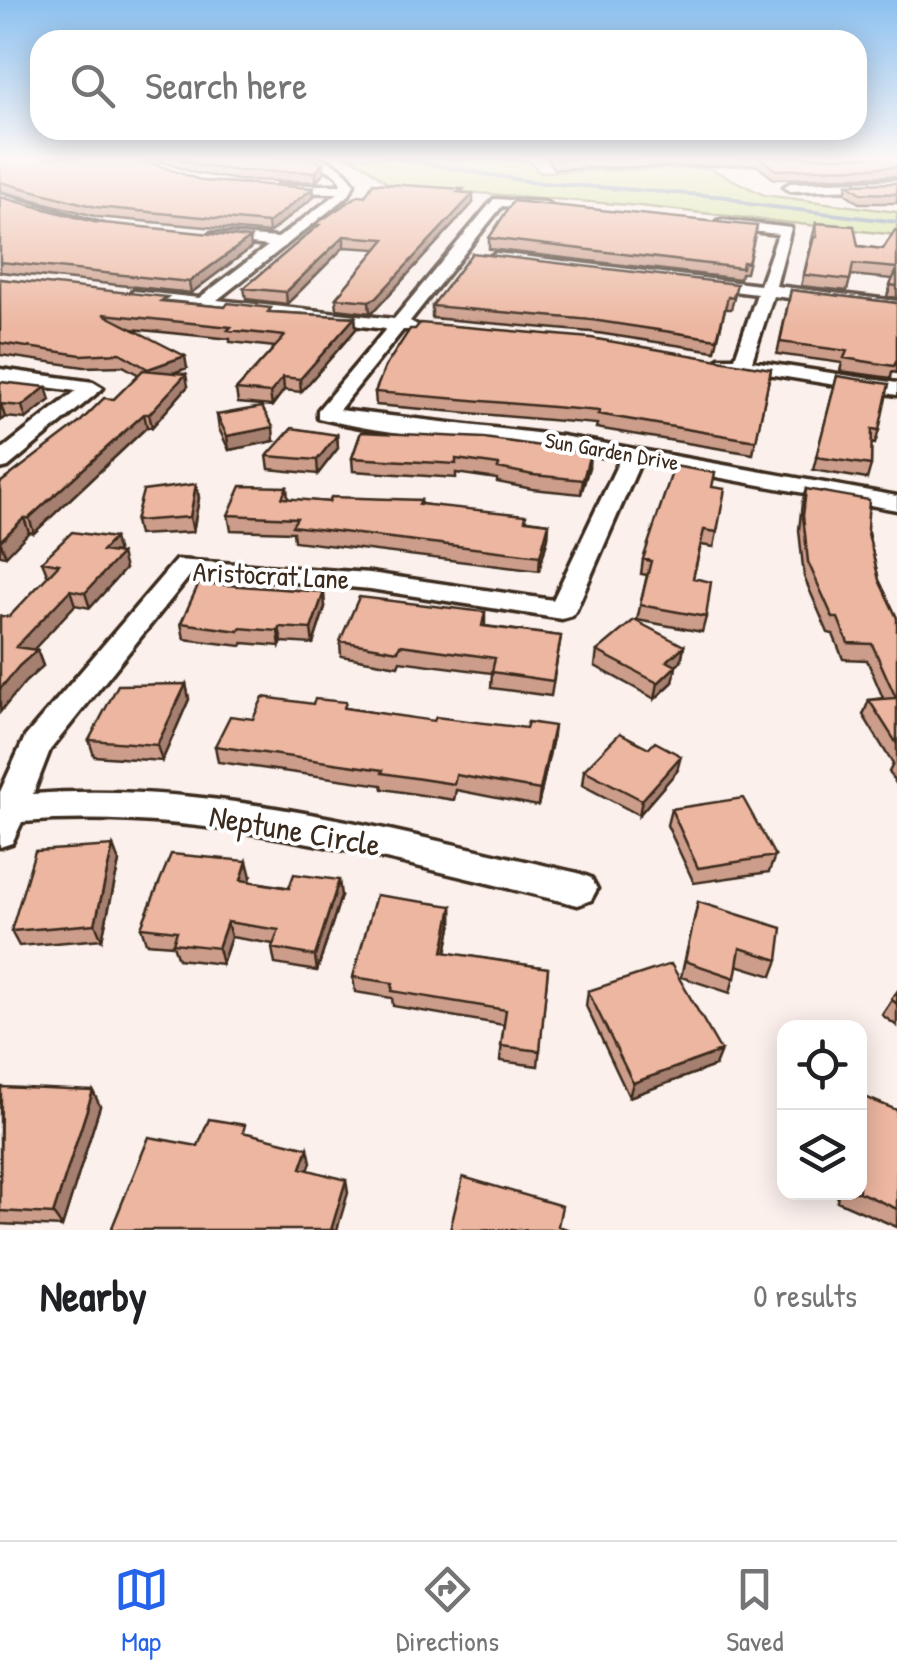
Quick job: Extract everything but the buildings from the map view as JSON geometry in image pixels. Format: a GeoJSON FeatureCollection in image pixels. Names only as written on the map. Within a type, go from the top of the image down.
{"type":"FeatureCollection","features":[{"type":"Feature","properties":{"kind":"street"},"geometry":{"type":"LineString","coordinates":[[60,214],[115,226]]}},
{"type":"Feature","properties":{"kind":"street"},"geometry":{"type":"LineString","coordinates":[[202,304],[319,214]]}},
{"type":"Feature","properties":{"kind":"street"},"geometry":{"type":"LineString","coordinates":[[395,324],[488,214]]}},
{"type":"Feature","properties":{"kind":"street"},"geometry":{"type":"LineString","coordinates":[[714,223],[786,231],[742,364]]}},
{"type":"Feature","properties":{"kind":"street"},"geometry":{"type":"LineString","coordinates":[[208,236],[282,242]]}},
{"type":"Feature","properties":{"kind":"street"},"geometry":{"type":"LineString","coordinates":[[455,253],[897,306]]}},
{"type":"Feature","properties":{"kind":"street"},"geometry":{"type":"LineString","coordinates":[[112,294],[428,327]]}},
{"type":"Feature","properties":{"kind":"street","name":"Sun Garden Drive"},"geometry":{"type":"LineString","coordinates":[[395,324],[325,414],[381,424],[524,436],[897,503]]}},
{"type":"Feature","properties":{"kind":"street"},"geometry":{"type":"LineString","coordinates":[[704,358],[897,389]]}},
{"type":"Feature","properties":{"kind":"street"},"geometry":{"type":"LineString","coordinates":[[0,375],[94,388],[0,462]]}},
{"type":"Feature","properties":{"kind":"street","name":"Aristocrat Lane"},"geometry":{"type":"LineString","coordinates":[[4,821],[36,745],[185,565],[370,581],[562,610],[633,455]]}},
{"type":"Feature","properties":{"kind":"street","name":"Neptune Circle"},"geometry":{"type":"LineString","coordinates":[[4,821],[106,804],[198,813],[354,839],[578,889]]}},
{"type":"Feature","properties":{"kind":"green space"},"geometry":{"type":"Polygon","coordinates":[[[714,214],[897,214],[897,235],[714,214]]]}},
{"type":"Feature","properties":{"kind":"waterway"},"geometry":{"type":"LineString","coordinates":[[835,214],[897,222]]}}]}
